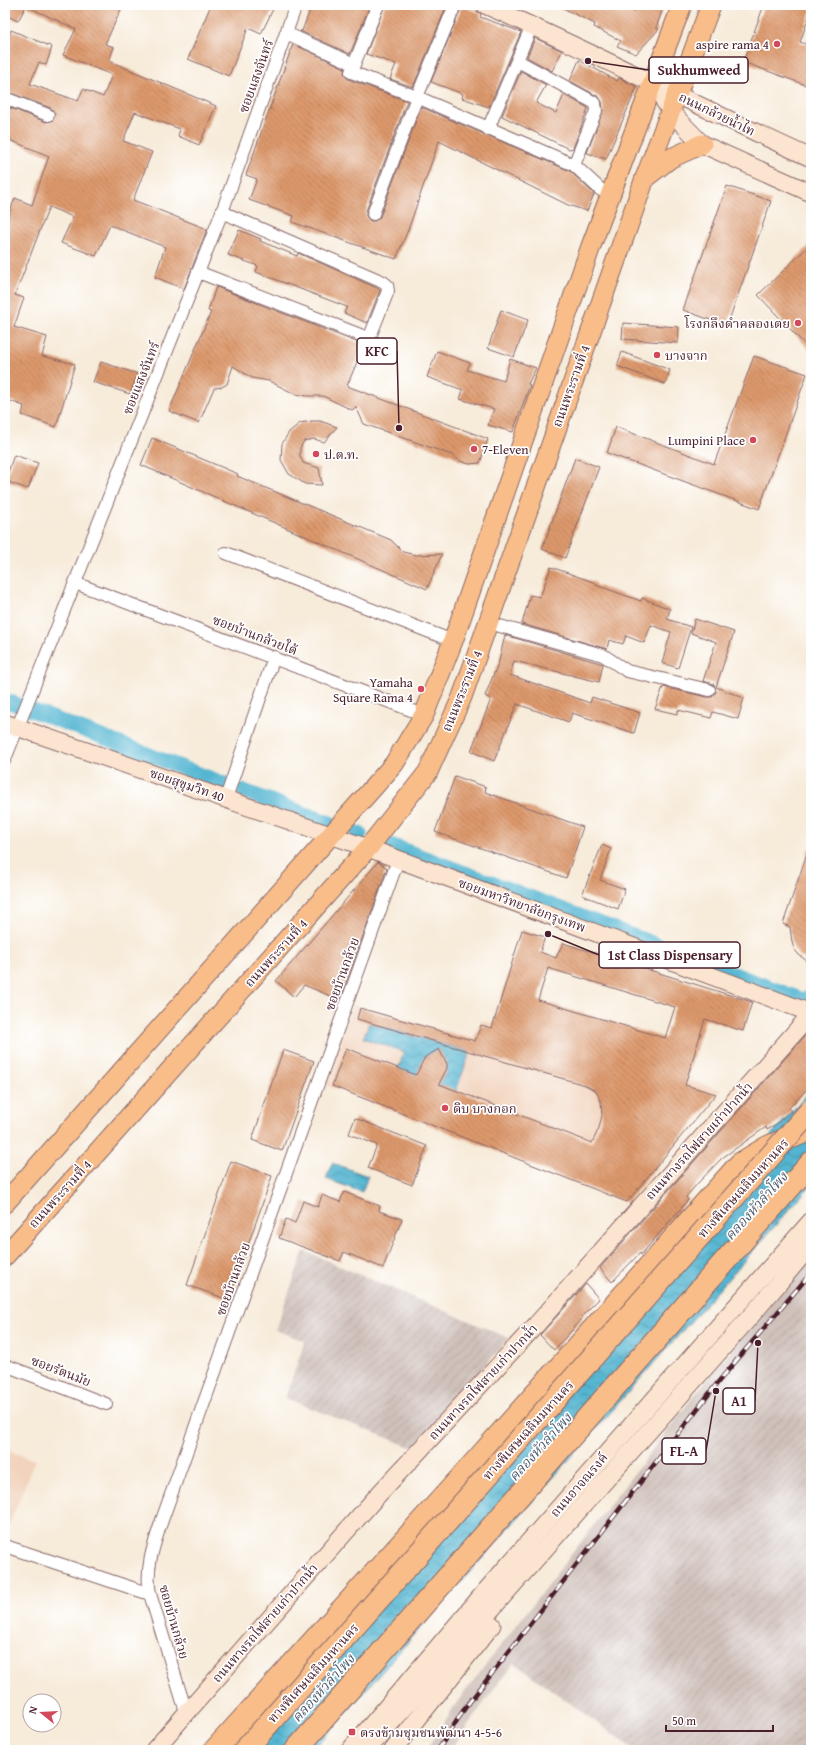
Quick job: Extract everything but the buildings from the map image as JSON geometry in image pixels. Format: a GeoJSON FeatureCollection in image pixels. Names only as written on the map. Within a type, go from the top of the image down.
{"type":"FeatureCollection","features":[{"type":"Feature","properties":{"kind":"highway","name":"ทางพิเศษเฉลิมมหานคร"},"geometry":{"type":"LineString","coordinates":[[245,1750],[811,1110]]}},
{"type":"Feature","properties":{"kind":"highway"},"geometry":{"type":"LineString","coordinates":[[215,1750],[469,1469],[740,1164],[768,1147],[811,1129]]}},
{"type":"Feature","properties":{"kind":"highway"},"geometry":{"type":"LineString","coordinates":[[296,1750],[811,1163]]}},
{"type":"Feature","properties":{"kind":"main road","name":"ถนนพระรามที่ 4"},"geometry":{"type":"LineString","coordinates":[[5,1203],[332,836],[394,764],[424,715],[453,642],[611,194],[682,5]]}},
{"type":"Feature","properties":{"kind":"main road","name":"ถนนพระรามที่ 4"},"geometry":{"type":"LineString","coordinates":[[5,1256],[368,848],[428,772],[462,697],[489,624],[645,178],[711,5]]}},
{"type":"Feature","properties":{"kind":"main road"},"geometry":{"type":"LineString","coordinates":[[645,178],[672,158],[702,144]]}},
{"type":"Feature","properties":{"kind":"street","name":"ซอยแสงจันทร์"},"geometry":{"type":"LineString","coordinates":[[5,759],[11,725],[75,583],[222,212],[296,5]]}},
{"type":"Feature","properties":{"kind":"street"},"geometry":{"type":"LineString","coordinates":[[378,5],[350,72],[417,97],[574,165],[601,190],[611,194]]}},
{"type":"Feature","properties":{"kind":"street"},"geometry":{"type":"LineString","coordinates":[[373,214],[417,97],[455,5]]}},
{"type":"Feature","properties":{"kind":"street","name":"ถนนกล้วยน้ำไท"},"geometry":{"type":"LineString","coordinates":[[486,5],[532,25],[652,82],[674,104],[702,144],[811,194]]}},
{"type":"Feature","properties":{"kind":"street"},"geometry":{"type":"LineString","coordinates":[[488,129],[532,25]]}},
{"type":"Feature","properties":{"kind":"street"},"geometry":{"type":"LineString","coordinates":[[286,33],[354,64]]}},
{"type":"Feature","properties":{"kind":"street"},"geometry":{"type":"LineString","coordinates":[[518,61],[595,103],[596,111],[574,165]]}},
{"type":"Feature","properties":{"kind":"street"},"geometry":{"type":"LineString","coordinates":[[5,98],[48,115]]}},
{"type":"Feature","properties":{"kind":"street","name":"ถนนกล้วยน้ำไท"},"geometry":{"type":"LineString","coordinates":[[674,104],[712,113],[811,158]]}},
{"type":"Feature","properties":{"kind":"street"},"geometry":{"type":"LineString","coordinates":[[198,272],[363,336],[367,337],[371,334],[388,291],[387,285],[222,212]]}},
{"type":"Feature","properties":{"kind":"street"},"geometry":{"type":"LineString","coordinates":[[226,553],[453,642]]}},
{"type":"Feature","properties":{"kind":"street","name":"ซอยบ้านกล้วยใต้"},"geometry":{"type":"LineString","coordinates":[[75,583],[424,715]]}},
{"type":"Feature","properties":{"kind":"street"},"geometry":{"type":"LineString","coordinates":[[489,624],[603,655],[627,671],[709,690]]}},
{"type":"Feature","properties":{"kind":"street"},"geometry":{"type":"LineString","coordinates":[[226,798],[274,657]]}},
{"type":"Feature","properties":{"kind":"street","name":"ซอยสุขุมวิท 40"},"geometry":{"type":"LineString","coordinates":[[11,725],[368,848]]}},
{"type":"Feature","properties":{"kind":"street","name":"ซอยมหาวิทยาลัยกรุงเทพ"},"geometry":{"type":"LineString","coordinates":[[368,848],[560,918],[811,1014]]}},
{"type":"Feature","properties":{"kind":"street","name":"ซอยบ้านกล้วย"},"geometry":{"type":"LineString","coordinates":[[186,1712],[150,1594],[148,1580],[151,1555],[162,1520],[398,860]]}},
{"type":"Feature","properties":{"kind":"street","name":"ถนนทางรถไฟสายเก่าปากน้ำ"},"geometry":{"type":"LineString","coordinates":[[154,1750],[378,1495],[536,1325],[811,1014]]}},
{"type":"Feature","properties":{"kind":"street","name":"ถนนอาจณรงค์"},"geometry":{"type":"LineString","coordinates":[[350,1750],[489,1588],[811,1222]]}},
{"type":"Feature","properties":{"kind":"street","name":"ถนนอาจณรงค์"},"geometry":{"type":"LineString","coordinates":[[367,1750],[756,1310],[811,1245]]}},
{"type":"Feature","properties":{"kind":"street","name":"ซอยรัตนมัย"},"geometry":{"type":"LineString","coordinates":[[5,1365],[106,1404]]}},
{"type":"Feature","properties":{"kind":"street"},"geometry":{"type":"LineString","coordinates":[[393,1750],[514,1597],[558,1534]]}},
{"type":"Feature","properties":{"kind":"street"},"geometry":{"type":"LineString","coordinates":[[5,1546],[150,1594]]}},
{"type":"Feature","properties":{"kind":"shaded area","name":"ดิบ บางกอก"},"geometry":{"type":"Polygon","coordinates":[[[353,1005],[473,1038],[481,1020],[721,1090],[628,1204],[323,1084],[353,1005]]]}},
{"type":"Feature","properties":{"kind":"shaded area"},"geometry":{"type":"Polygon","coordinates":[[[304,1251],[509,1338],[413,1448],[285,1398],[305,1341],[275,1330],[304,1251]]]}},
{"type":"Feature","properties":{"kind":"shaded area"},"geometry":{"type":"Polygon","coordinates":[[[811,1257],[811,1289],[727,1387],[493,1690],[451,1750],[426,1750],[457,1702],[711,1374],[811,1257]]]}},
{"type":"Feature","properties":{"kind":"shaded area"},"geometry":{"type":"Polygon","coordinates":[[[811,1289],[811,1750],[635,1750],[514,1663],[727,1387],[811,1289]]]}},
{"type":"Feature","properties":{"kind":"shaded area"},"geometry":{"type":"Polygon","coordinates":[[[5,1450],[35,1460],[5,1535],[5,1450]]]}},
{"type":"Feature","properties":{"kind":"water"},"geometry":{"type":"Polygon","coordinates":[[[369,1023],[470,1052],[456,1091],[431,1081],[444,1077],[447,1068],[447,1064],[432,1054],[423,1058],[420,1064],[422,1072],[427,1080],[398,1069],[404,1052],[363,1038],[369,1023]]]}},
{"type":"Feature","properties":{"kind":"water","name":"คลองหัวลำโพง"},"geometry":{"type":"Polygon","coordinates":[[[811,1090],[811,1185],[322,1740],[312,1750],[223,1750],[811,1090]]]}},
{"type":"Feature","properties":{"kind":"water"},"geometry":{"type":"Polygon","coordinates":[[[332,1163],[368,1176],[362,1192],[326,1179],[332,1163]]]}},
{"type":"Feature","properties":{"kind":"waterway"},"geometry":{"type":"LineString","coordinates":[[5,700],[228,785]]}},
{"type":"Feature","properties":{"kind":"waterway"},"geometry":{"type":"LineString","coordinates":[[244,791],[330,823]]}},
{"type":"Feature","properties":{"kind":"waterway"},"geometry":{"type":"LineString","coordinates":[[383,842],[803,1000],[811,996]]}},
{"type":"Feature","properties":{"kind":"railway"},"geometry":{"type":"LineString","coordinates":[[438,1750],[465,1708],[719,1381],[811,1273]]}},
{"type":"Feature","properties":{"kind":"place","name":"aspire rama 4"},"geometry":{"type":"Point","coordinates":[777,44]}},
{"type":"Feature","properties":{"kind":"place","name":"Sukhumweed"},"geometry":{"type":"Point","coordinates":[588,61]}},
{"type":"Feature","properties":{"kind":"place","name":"โรงกลึงดำคลองเตย"},"geometry":{"type":"Point","coordinates":[798,323]}},
{"type":"Feature","properties":{"kind":"place","name":"บางจาก"},"geometry":{"type":"Point","coordinates":[657,355]}},
{"type":"Feature","properties":{"kind":"place","name":"KFC"},"geometry":{"type":"Point","coordinates":[399,428]}},
{"type":"Feature","properties":{"kind":"place","name":"Lumpini Place"},"geometry":{"type":"Point","coordinates":[753,440]}},
{"type":"Feature","properties":{"kind":"place","name":"7-Eleven"},"geometry":{"type":"Point","coordinates":[474,449]}},
{"type":"Feature","properties":{"kind":"place","name":"ป.ต.ท."},"geometry":{"type":"Point","coordinates":[316,454]}},
{"type":"Feature","properties":{"kind":"place","name":"Yamaha Square Rama 4"},"geometry":{"type":"Point","coordinates":[421,689]}},
{"type":"Feature","properties":{"kind":"place","name":"1st Class Dispensary"},"geometry":{"type":"Point","coordinates":[548,934]}},
{"type":"Feature","properties":{"kind":"place","name":"ดิบ บางกอก"},"geometry":{"type":"Point","coordinates":[445,1108]}},
{"type":"Feature","properties":{"kind":"place","name":"A1"},"geometry":{"type":"Point","coordinates":[758,1343]}},
{"type":"Feature","properties":{"kind":"place","name":"FL-A"},"geometry":{"type":"Point","coordinates":[716,1391]}},
{"type":"Feature","properties":{"kind":"place","name":"ตรงข้ามชุมชนพัฒนา 4-5-6"},"geometry":{"type":"Point","coordinates":[352,1732]}}]}
